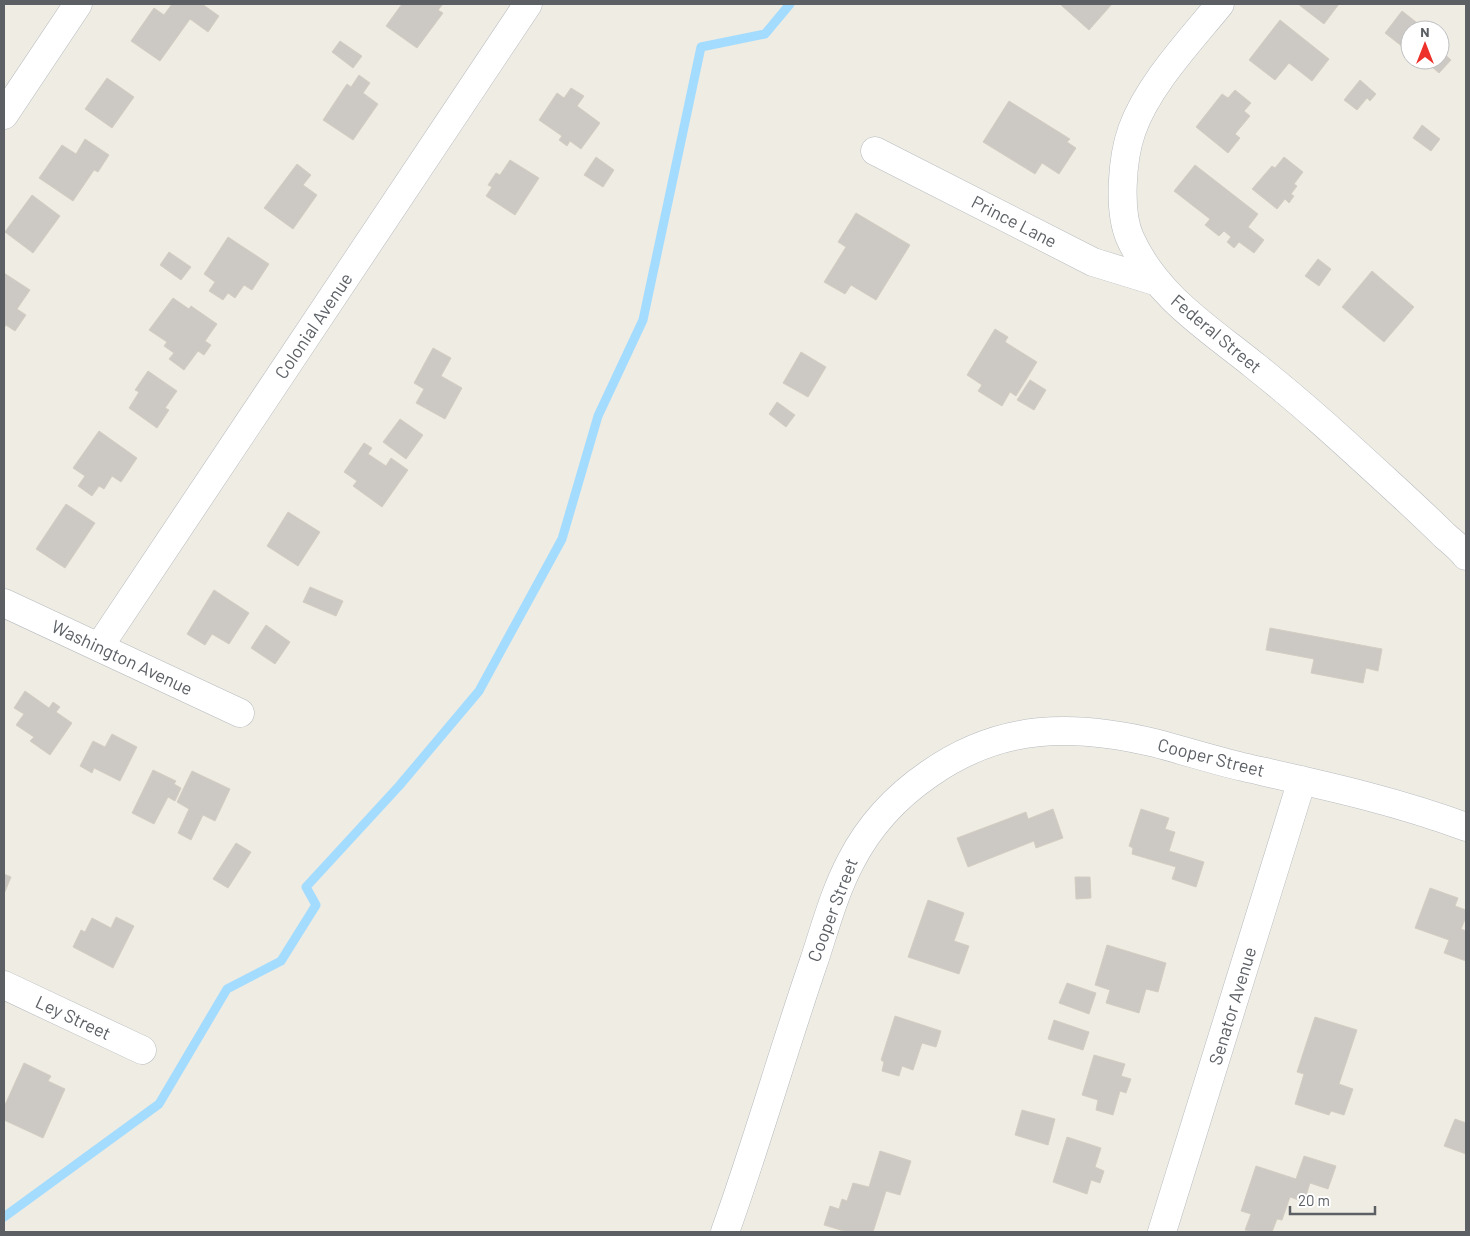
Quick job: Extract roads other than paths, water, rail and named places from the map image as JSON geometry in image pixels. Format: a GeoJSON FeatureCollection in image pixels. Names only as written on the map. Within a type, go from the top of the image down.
{"type":"FeatureCollection","features":[{"type":"Feature","properties":{"kind":"street"},"geometry":{"type":"LineString","coordinates":[[4,115],[78,4]]}},
{"type":"Feature","properties":{"kind":"street","name":"Colonial Avenue"},"geometry":{"type":"LineString","coordinates":[[99,647],[528,4]]}},
{"type":"Feature","properties":{"kind":"street","name":"Federal Street"},"geometry":{"type":"LineString","coordinates":[[1220,4],[1171,64],[1138,115],[1129,140],[1123,192],[1125,225],[1130,238],[1158,282],[1198,323],[1256,367],[1348,445],[1466,556]]}},
{"type":"Feature","properties":{"kind":"street","name":"Prince Lane"},"geometry":{"type":"LineString","coordinates":[[875,151],[1093,262],[1158,282]]}},
{"type":"Feature","properties":{"kind":"street","name":"Washington Avenue"},"geometry":{"type":"LineString","coordinates":[[4,603],[240,713]]}},
{"type":"Feature","properties":{"kind":"street","name":"Cooper Street"},"geometry":{"type":"LineString","coordinates":[[725,1232],[805,987],[840,885],[851,859],[868,832],[892,804],[914,785],[944,764],[982,745],[1016,735],[1072,731],[1109,735],[1153,743],[1238,766],[1366,796],[1466,827]]}},
{"type":"Feature","properties":{"kind":"street","name":"Senator Avenue"},"geometry":{"type":"LineString","coordinates":[[1162,1232],[1302,780]]}},
{"type":"Feature","properties":{"kind":"street","name":"Ley Street"},"geometry":{"type":"LineString","coordinates":[[4,986],[142,1050]]}},
{"type":"Feature","properties":{"kind":"waterway"},"geometry":{"type":"LineString","coordinates":[[4,1217],[159,1104],[227,989],[281,961],[316,905],[306,887],[399,786],[479,691],[562,539],[598,416],[643,320],[701,47],[765,34],[790,4]]}}]}
